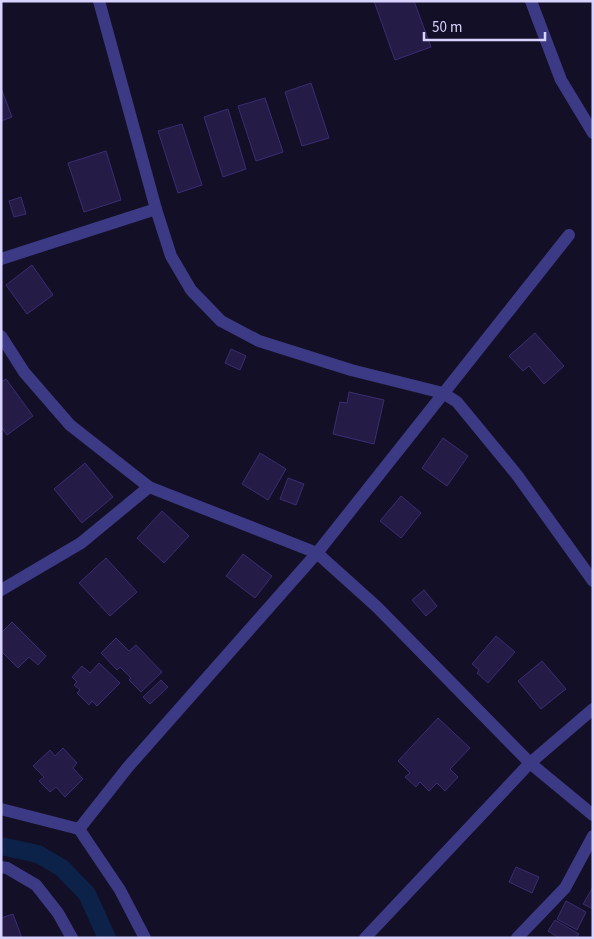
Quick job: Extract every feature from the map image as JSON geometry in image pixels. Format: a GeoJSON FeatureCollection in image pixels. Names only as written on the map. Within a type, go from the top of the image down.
{"type":"FeatureCollection","features":[{"type":"Feature","properties":{"kind":"street"},"geometry":{"type":"LineString","coordinates":[[99,1],[156,209],[171,256],[191,290],[221,321],[258,341],[351,370],[443,393],[457,402],[517,476],[593,581]]}},
{"type":"Feature","properties":{"kind":"street"},"geometry":{"type":"LineString","coordinates":[[530,1],[560,80],[593,133]]}},
{"type":"Feature","properties":{"kind":"street"},"geometry":{"type":"LineString","coordinates":[[1,259],[156,209]]}},
{"type":"Feature","properties":{"kind":"street"},"geometry":{"type":"LineString","coordinates":[[79,829],[128,767],[317,553],[569,235]]}},
{"type":"Feature","properties":{"kind":"street"},"geometry":{"type":"LineString","coordinates":[[1,336],[24,372],[70,425],[149,487],[317,553],[377,607],[530,763],[593,815]]}},
{"type":"Feature","properties":{"kind":"street"},"geometry":{"type":"LineString","coordinates":[[1,590],[81,543],[149,487]]}},
{"type":"Feature","properties":{"kind":"street"},"geometry":{"type":"LineString","coordinates":[[365,938],[530,763],[593,709]]}},
{"type":"Feature","properties":{"kind":"street"},"geometry":{"type":"LineString","coordinates":[[1,809],[79,829],[120,890],[145,938]]}},
{"type":"Feature","properties":{"kind":"street"},"geometry":{"type":"LineString","coordinates":[[517,938],[565,888],[593,836]]}},
{"type":"Feature","properties":{"kind":"street"},"geometry":{"type":"LineString","coordinates":[[1,867],[7,868],[36,885],[58,913],[72,938]]}},
{"type":"Feature","properties":{"kind":"building"},"geometry":{"type":"Polygon","coordinates":[[[374,1],[414,1],[431,47],[395,60],[374,1]]]}},
{"type":"Feature","properties":{"kind":"building"},"geometry":{"type":"Polygon","coordinates":[[[311,83],[329,138],[302,146],[285,92],[311,83]]]}},
{"type":"Feature","properties":{"kind":"building"},"geometry":{"type":"Polygon","coordinates":[[[1,88],[12,117],[1,121],[1,88]]]}},
{"type":"Feature","properties":{"kind":"building"},"geometry":{"type":"Polygon","coordinates":[[[265,98],[283,152],[256,161],[238,106],[265,98]]]}},
{"type":"Feature","properties":{"kind":"building"},"geometry":{"type":"Polygon","coordinates":[[[228,109],[246,169],[223,177],[204,117],[228,109]]]}},
{"type":"Feature","properties":{"kind":"building"},"geometry":{"type":"Polygon","coordinates":[[[182,124],[202,185],[178,193],[158,131],[182,124]]]}},
{"type":"Feature","properties":{"kind":"building"},"geometry":{"type":"Polygon","coordinates":[[[106,151],[121,200],[84,212],[68,163],[106,151]]]}},
{"type":"Feature","properties":{"kind":"building"},"geometry":{"type":"Polygon","coordinates":[[[21,197],[26,214],[14,217],[9,201],[21,197]]]}},
{"type":"Feature","properties":{"kind":"building"},"geometry":{"type":"Polygon","coordinates":[[[32,265],[53,295],[27,314],[6,285],[32,265]]]}},
{"type":"Feature","properties":{"kind":"building"},"geometry":{"type":"Polygon","coordinates":[[[535,333],[564,366],[544,384],[529,366],[523,371],[509,356],[535,333]]]}},
{"type":"Feature","properties":{"kind":"building"},"geometry":{"type":"Polygon","coordinates":[[[231,349],[246,356],[240,370],[225,363],[231,349]]]}},
{"type":"Feature","properties":{"kind":"building"},"geometry":{"type":"Polygon","coordinates":[[[6,379],[33,416],[7,435],[1,427],[1,382],[6,379]]]}},
{"type":"Feature","properties":{"kind":"building"},"geometry":{"type":"Polygon","coordinates":[[[349,392],[384,400],[374,444],[333,434],[340,402],[347,403],[349,392]]]}},
{"type":"Feature","properties":{"kind":"building"},"geometry":{"type":"Polygon","coordinates":[[[443,438],[468,456],[447,486],[422,468],[443,438]]]}},
{"type":"Feature","properties":{"kind":"building"},"geometry":{"type":"Polygon","coordinates":[[[260,453],[286,469],[268,500],[242,484],[260,453]]]}},
{"type":"Feature","properties":{"kind":"building"},"geometry":{"type":"Polygon","coordinates":[[[85,463],[113,497],[82,523],[54,489],[85,463]]]}},
{"type":"Feature","properties":{"kind":"building"},"geometry":{"type":"Polygon","coordinates":[[[288,478],[304,484],[296,505],[280,499],[288,478]]]}},
{"type":"Feature","properties":{"kind":"building"},"geometry":{"type":"Polygon","coordinates":[[[401,496],[421,513],[401,538],[380,521],[401,496]]]}},
{"type":"Feature","properties":{"kind":"building"},"geometry":{"type":"Polygon","coordinates":[[[162,511],[189,536],[164,563],[137,538],[162,511]]]}},
{"type":"Feature","properties":{"kind":"building"},"geometry":{"type":"Polygon","coordinates":[[[243,554],[272,576],[255,598],[226,576],[243,554]]]}},
{"type":"Feature","properties":{"kind":"building"},"geometry":{"type":"Polygon","coordinates":[[[106,558],[137,592],[110,616],[79,583],[106,558]]]}},
{"type":"Feature","properties":{"kind":"building"},"geometry":{"type":"Polygon","coordinates":[[[424,590],[437,606],[426,616],[412,600],[424,590]]]}},
{"type":"Feature","properties":{"kind":"building"},"geometry":{"type":"Polygon","coordinates":[[[12,622],[46,656],[38,665],[29,657],[18,668],[1,651],[1,633],[12,622]]]}},
{"type":"Feature","properties":{"kind":"building"},"geometry":{"type":"Polygon","coordinates":[[[496,636],[515,652],[488,683],[477,673],[479,670],[472,664],[496,636]]]}},
{"type":"Feature","properties":{"kind":"building"},"geometry":{"type":"Polygon","coordinates":[[[116,638],[129,651],[136,645],[162,672],[141,692],[120,667],[117,670],[101,653],[116,638]]]}},
{"type":"Feature","properties":{"kind":"building"},"geometry":{"type":"Polygon","coordinates":[[[542,661],[566,689],[541,709],[518,681],[542,661]]]}},
{"type":"Feature","properties":{"kind":"building"},"geometry":{"type":"Polygon","coordinates":[[[99,663],[120,683],[97,706],[92,701],[89,705],[77,693],[80,690],[74,685],[77,682],[72,677],[82,666],[90,673],[99,663]]]}},
{"type":"Feature","properties":{"kind":"building"},"geometry":{"type":"Polygon","coordinates":[[[161,680],[168,687],[150,704],[143,697],[161,680]]]}},
{"type":"Feature","properties":{"kind":"building"},"geometry":{"type":"Polygon","coordinates":[[[438,718],[470,748],[450,769],[458,777],[445,791],[437,783],[429,791],[420,782],[416,787],[405,777],[410,773],[398,761],[438,718]]]}},
{"type":"Feature","properties":{"kind":"building"},"geometry":{"type":"Polygon","coordinates":[[[63,748],[77,763],[73,768],[83,779],[65,797],[56,787],[50,792],[39,781],[44,777],[33,766],[50,750],[55,756],[63,748]]]}},
{"type":"Feature","properties":{"kind":"building"},"geometry":{"type":"Polygon","coordinates":[[[516,867],[539,877],[532,893],[509,882],[516,867]]]}},
{"type":"Feature","properties":{"kind":"building"},"geometry":{"type":"Polygon","coordinates":[[[593,887],[593,909],[583,904],[593,887]]]}},
{"type":"Feature","properties":{"kind":"building"},"geometry":{"type":"Polygon","coordinates":[[[566,901],[586,912],[577,930],[557,919],[566,901]]]}},
{"type":"Feature","properties":{"kind":"building"},"geometry":{"type":"Polygon","coordinates":[[[13,914],[22,938],[1,938],[1,918],[13,914]]]}},
{"type":"Feature","properties":{"kind":"building"},"geometry":{"type":"Polygon","coordinates":[[[555,920],[579,934],[576,938],[559,938],[548,931],[555,920]]]}},
{"type":"Feature","properties":{"kind":"waterway"},"geometry":{"type":"LineString","coordinates":[[1,846],[38,854],[62,868],[87,894],[107,938]]}}]}
